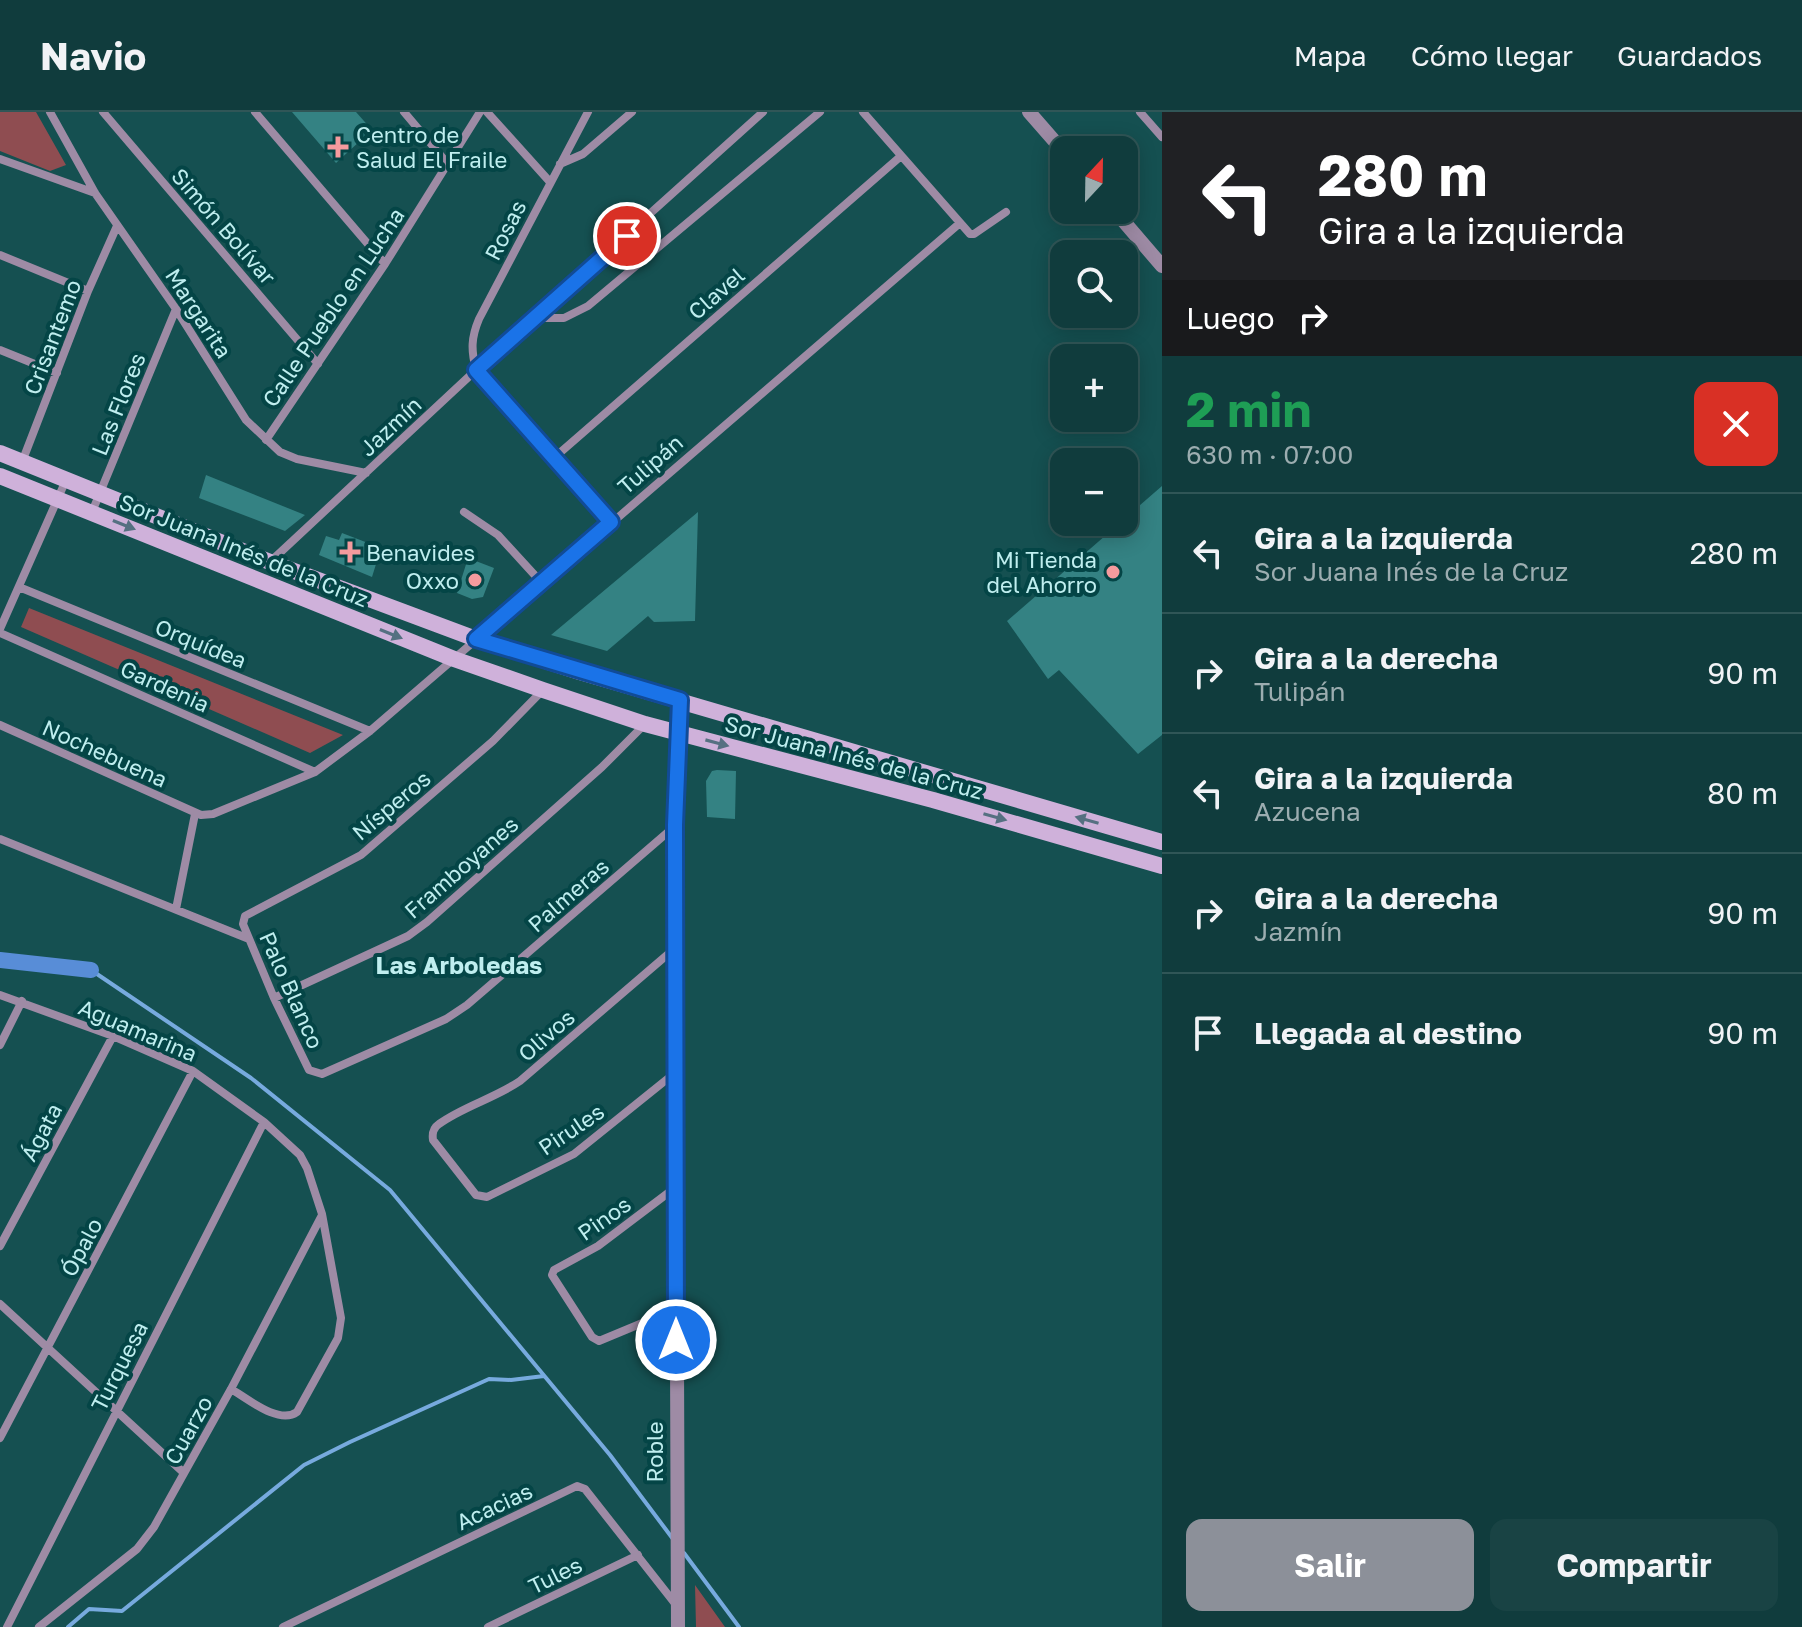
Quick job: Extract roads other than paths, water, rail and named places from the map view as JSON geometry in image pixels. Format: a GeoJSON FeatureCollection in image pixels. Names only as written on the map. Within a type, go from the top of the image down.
{"type":"FeatureCollection","features":[{"type":"Feature","properties":{"kind":"main road","name":"Sor Juana Inés de la Cruz"},"geometry":{"type":"LineString","coordinates":[[0,453],[270,562],[476,639],[1162,842]]}},
{"type":"Feature","properties":{"kind":"main road","name":"Sor Juana Inés de la Cruz"},"geometry":{"type":"LineString","coordinates":[[0,476],[454,659],[543,690],[645,724],[933,800],[1162,866]]}},
{"type":"Feature","properties":{"kind":"main road"},"geometry":{"type":"LineString","coordinates":[[341,614],[350,592]]}},
{"type":"Feature","properties":{"kind":"street"},"geometry":{"type":"LineString","coordinates":[[52,116],[63,112]]}},
{"type":"Feature","properties":{"kind":"street","name":"Simón Bolívar"},"geometry":{"type":"LineString","coordinates":[[103,112],[318,364]]}},
{"type":"Feature","properties":{"kind":"street"},"geometry":{"type":"LineString","coordinates":[[255,112],[385,264]]}},
{"type":"Feature","properties":{"kind":"street"},"geometry":{"type":"LineString","coordinates":[[404,112],[448,164]]}},
{"type":"Feature","properties":{"kind":"street","name":"Calle Pueblo en Lucha"},"geometry":{"type":"LineString","coordinates":[[266,440],[385,264],[480,112]]}},
{"type":"Feature","properties":{"kind":"street"},"geometry":{"type":"LineString","coordinates":[[487,112],[550,182]]}},
{"type":"Feature","properties":{"kind":"street","name":"Rosas"},"geometry":{"type":"LineString","coordinates":[[476,370],[472,352],[473,334],[588,112]]}},
{"type":"Feature","properties":{"kind":"street"},"geometry":{"type":"LineString","coordinates":[[560,164],[583,154],[632,112]]}},
{"type":"Feature","properties":{"kind":"street","name":"Jazmín"},"geometry":{"type":"LineString","coordinates":[[270,562],[476,370],[763,112]]}},
{"type":"Feature","properties":{"kind":"street"},"geometry":{"type":"LineString","coordinates":[[536,318],[564,318],[588,306],[820,112]]}},
{"type":"Feature","properties":{"kind":"street"},"geometry":{"type":"LineString","coordinates":[[863,112],[968,232],[974,234],[1006,212]]}},
{"type":"Feature","properties":{"kind":"street"},"geometry":{"type":"LineString","coordinates":[[1029,112],[1050,136]]}},
{"type":"Feature","properties":{"kind":"street"},"geometry":{"type":"LineString","coordinates":[[1140,112],[1162,137]]}},
{"type":"Feature","properties":{"kind":"street","name":"Margarita"},"geometry":{"type":"LineString","coordinates":[[52,116],[95,193],[176,309],[246,420],[280,452],[297,459],[366,473]]}},
{"type":"Feature","properties":{"kind":"street","name":"Clavel"},"geometry":{"type":"LineString","coordinates":[[555,457],[901,156]]}},
{"type":"Feature","properties":{"kind":"street"},"geometry":{"type":"LineString","coordinates":[[0,159],[95,193]]}},
{"type":"Feature","properties":{"kind":"street","name":"Tulipán"},"geometry":{"type":"LineString","coordinates":[[195,814],[213,814],[315,772],[370,731],[960,223]]}},
{"type":"Feature","properties":{"kind":"street"},"geometry":{"type":"LineString","coordinates":[[1126,224],[1161,263]]}},
{"type":"Feature","properties":{"kind":"street","name":"Crisantemo"},"geometry":{"type":"LineString","coordinates":[[22,462],[88,291],[117,226]]}},
{"type":"Feature","properties":{"kind":"street"},"geometry":{"type":"LineString","coordinates":[[0,255],[88,291]]}},
{"type":"Feature","properties":{"kind":"street","name":"Las Flores"},"geometry":{"type":"LineString","coordinates":[[92,512],[176,309]]}},
{"type":"Feature","properties":{"kind":"street"},"geometry":{"type":"LineString","coordinates":[[0,350],[57,373]]}},
{"type":"Feature","properties":{"kind":"street"},"geometry":{"type":"LineString","coordinates":[[476,370],[611,522]]}},
{"type":"Feature","properties":{"kind":"street"},"geometry":{"type":"LineString","coordinates":[[0,631],[66,479]]}},
{"type":"Feature","properties":{"kind":"street"},"geometry":{"type":"LineString","coordinates":[[464,512],[498,535],[541,582]]}},
{"type":"Feature","properties":{"kind":"street","name":"Orquídea"},"geometry":{"type":"LineString","coordinates":[[19,587],[370,731]]}},
{"type":"Feature","properties":{"kind":"street","name":"Gardenia"},"geometry":{"type":"LineString","coordinates":[[0,631],[315,772]]}},
{"type":"Feature","properties":{"kind":"street","name":"Nísperos"},"geometry":{"type":"LineString","coordinates":[[243,919],[247,912],[361,855],[493,741],[543,690]]}},
{"type":"Feature","properties":{"kind":"street","name":"Roble"},"geometry":{"type":"LineString","coordinates":[[678,1627],[675,825],[680,700]]}},
{"type":"Feature","properties":{"kind":"street","name":"Framboyanes"},"geometry":{"type":"LineString","coordinates":[[274,998],[408,936],[427,922],[602,767],[645,724]]}},
{"type":"Feature","properties":{"kind":"street","name":"Nochebuena"},"geometry":{"type":"LineString","coordinates":[[0,725],[195,814]]}},
{"type":"Feature","properties":{"kind":"street"},"geometry":{"type":"LineString","coordinates":[[176,909],[195,814]]}},
{"type":"Feature","properties":{"kind":"street","name":"Palmeras"},"geometry":{"type":"LineString","coordinates":[[313,1073],[322,1074],[446,1019],[467,1005],[675,825]]}},
{"type":"Feature","properties":{"kind":"street"},"geometry":{"type":"LineString","coordinates":[[0,839],[249,939]]}},
{"type":"Feature","properties":{"kind":"street","name":"Palo Blanco"},"geometry":{"type":"LineString","coordinates":[[243,919],[274,998],[313,1073]]}},
{"type":"Feature","properties":{"kind":"street","name":"Olivos"},"geometry":{"type":"LineString","coordinates":[[476,1195],[433,1140],[437,1125],[520,1081],[676,947]]}},
{"type":"Feature","properties":{"kind":"street","name":"Aguamarina"},"geometry":{"type":"LineString","coordinates":[[0,995],[113,1036],[193,1071],[264,1122],[300,1155],[322,1214],[341,1328],[304,1400],[292,1415],[280,1416],[231,1389]]}},
{"type":"Feature","properties":{"kind":"street"},"geometry":{"type":"LineString","coordinates":[[0,1045],[22,1001]]}},
{"type":"Feature","properties":{"kind":"street","name":"Ágata"},"geometry":{"type":"LineString","coordinates":[[0,1246],[113,1036]]}},
{"type":"Feature","properties":{"kind":"street","name":"Ópalo"},"geometry":{"type":"LineString","coordinates":[[0,1438],[193,1071]]}},
{"type":"Feature","properties":{"kind":"street","name":"Pirules"},"geometry":{"type":"LineString","coordinates":[[476,1195],[487,1197],[566,1158],[677,1072]]}},
{"type":"Feature","properties":{"kind":"street","name":"Turquesa"},"geometry":{"type":"LineString","coordinates":[[7,1627],[264,1122]]}},
{"type":"Feature","properties":{"kind":"street","name":"Pinos"},"geometry":{"type":"LineString","coordinates":[[676,1187],[616,1234],[554,1270],[552,1275],[592,1337],[599,1341],[676,1309]]}},
{"type":"Feature","properties":{"kind":"street","name":"Cuarzo"},"geometry":{"type":"LineString","coordinates":[[39,1627],[137,1549],[154,1527],[231,1389],[322,1214]]}},
{"type":"Feature","properties":{"kind":"street"},"geometry":{"type":"LineString","coordinates":[[0,1304],[184,1473]]}},
{"type":"Feature","properties":{"kind":"street","name":"Acacias"},"geometry":{"type":"LineString","coordinates":[[283,1627],[577,1486],[585,1489],[678,1607]]}},
{"type":"Feature","properties":{"kind":"street","name":"Tules"},"geometry":{"type":"LineString","coordinates":[[488,1627],[638,1555]]}},
{"type":"Feature","properties":{"kind":"street"},"geometry":{"type":"LineString","coordinates":[[303,1617],[307,1627]]}},
{"type":"Feature","properties":{"kind":"waterway"},"geometry":{"type":"LineString","coordinates":[[0,960],[91,970]]}},
{"type":"Feature","properties":{"kind":"waterway"},"geometry":{"type":"LineString","coordinates":[[91,970],[251,1078],[390,1190],[610,1455],[673,1539]]}},
{"type":"Feature","properties":{"kind":"waterway"},"geometry":{"type":"LineString","coordinates":[[68,1627],[89,1609],[122,1611],[304,1465],[489,1379],[544,1376]]}},
{"type":"Feature","properties":{"kind":"waterway"},"geometry":{"type":"LineString","coordinates":[[684,1553],[739,1627]]}},
{"type":"Feature","properties":{"kind":"place","name":"Centro de Salud El Fraile"},"geometry":{"type":"Point","coordinates":[338,147]}},
{"type":"Feature","properties":{"kind":"place","name":"Benavides"},"geometry":{"type":"Point","coordinates":[350,552]}},
{"type":"Feature","properties":{"kind":"place","name":"Mi Tienda del Ahorro"},"geometry":{"type":"Point","coordinates":[1113,572]}},
{"type":"Feature","properties":{"kind":"place","name":"Oxxo"},"geometry":{"type":"Point","coordinates":[475,580]}},
{"type":"Feature","properties":{"kind":"district","name":"Las Arboledas"},"geometry":{"type":"Point","coordinates":[459,964]}}]}
